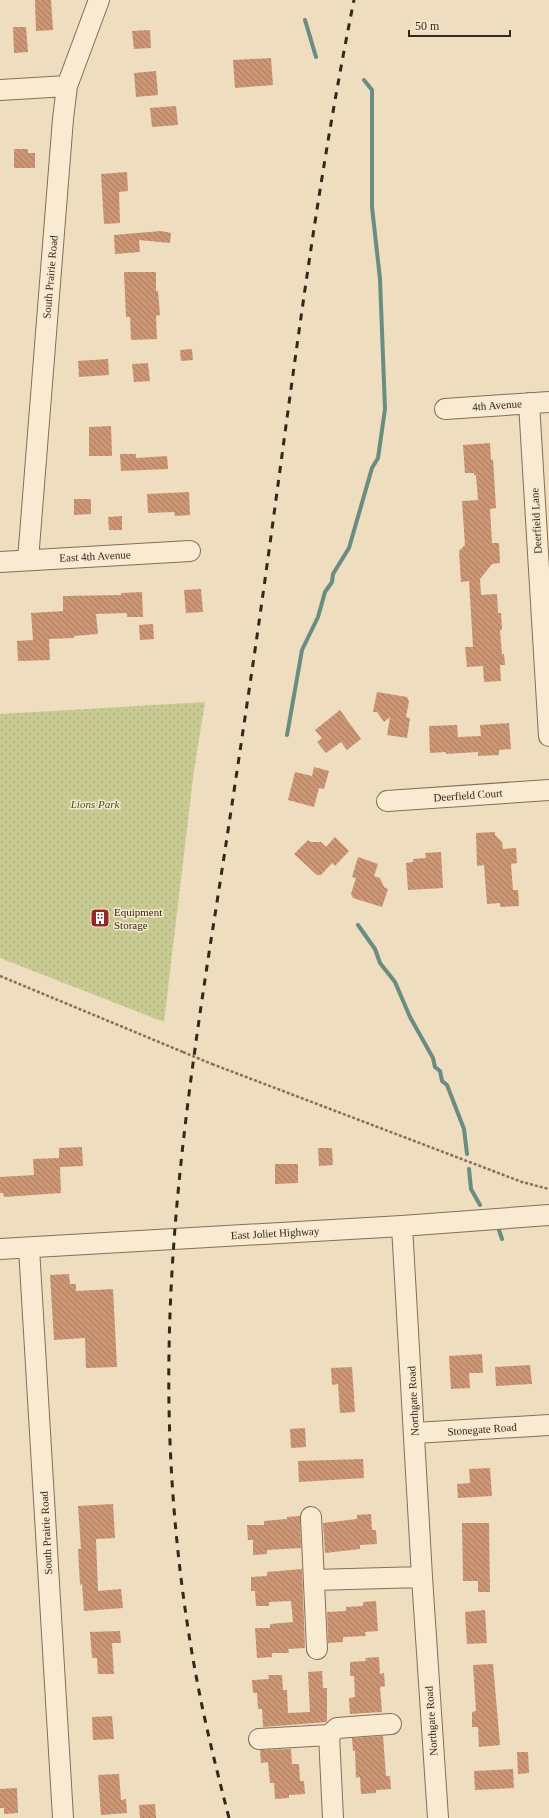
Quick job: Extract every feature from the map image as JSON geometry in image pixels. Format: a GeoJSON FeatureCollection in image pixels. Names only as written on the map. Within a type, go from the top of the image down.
{"type":"FeatureCollection","features":[{"type":"Feature","properties":{"kind":"street","name":"South Prairie Road"},"geometry":{"type":"LineString","coordinates":[[28,560],[63,119],[67,86],[98,0]]}},
{"type":"Feature","properties":{"kind":"street"},"geometry":{"type":"LineString","coordinates":[[0,90],[67,86]]}},
{"type":"Feature","properties":{"kind":"street","name":"4th Avenue"},"geometry":{"type":"LineString","coordinates":[[445,409],[549,402]]}},
{"type":"Feature","properties":{"kind":"street","name":"Deerfield Lane"},"geometry":{"type":"LineString","coordinates":[[529,403],[549,736]]}},
{"type":"Feature","properties":{"kind":"street","name":"East 4th Avenue"},"geometry":{"type":"LineString","coordinates":[[0,562],[190,551]]}},
{"type":"Feature","properties":{"kind":"street","name":"Deerfield Court"},"geometry":{"type":"LineString","coordinates":[[387,801],[549,790]]}},
{"type":"Feature","properties":{"kind":"street","name":"East Joliet Highway"},"geometry":{"type":"LineString","coordinates":[[0,1249],[402,1226],[549,1215]]}},
{"type":"Feature","properties":{"kind":"street","name":"Northgate Road"},"geometry":{"type":"LineString","coordinates":[[402,1226],[415,1433],[422,1577],[438,1818]]}},
{"type":"Feature","properties":{"kind":"street","name":"South Prairie Road"},"geometry":{"type":"LineString","coordinates":[[29,1248],[63,1818]]}},
{"type":"Feature","properties":{"kind":"street","name":"Stonegate Road"},"geometry":{"type":"LineString","coordinates":[[415,1433],[549,1425]]}},
{"type":"Feature","properties":{"kind":"street"},"geometry":{"type":"LineString","coordinates":[[311,1517],[317,1649]]}},
{"type":"Feature","properties":{"kind":"street"},"geometry":{"type":"LineString","coordinates":[[314,1580],[422,1577]]}},
{"type":"Feature","properties":{"kind":"street"},"geometry":{"type":"LineString","coordinates":[[259,1739],[328,1735],[337,1728],[391,1724]]}},
{"type":"Feature","properties":{"kind":"street"},"geometry":{"type":"LineString","coordinates":[[328,1735],[333,1818]]}},
{"type":"Feature","properties":{"kind":"path"},"geometry":{"type":"LineString","coordinates":[[0,976],[212,1064],[522,1182],[549,1189]]}},
{"type":"Feature","properties":{"kind":"green space","name":"Lions Park"},"geometry":{"type":"Polygon","coordinates":[[[205,702],[194,770],[164,1022],[0,958],[0,714],[205,702]]]}},
{"type":"Feature","properties":{"kind":"building"},"geometry":{"type":"Polygon","coordinates":[[[35,0],[51,0],[53,30],[36,31],[35,0]]]}},
{"type":"Feature","properties":{"kind":"building"},"geometry":{"type":"Polygon","coordinates":[[[13,27],[26,27],[28,52],[14,53],[13,27]]]}},
{"type":"Feature","properties":{"kind":"building"},"geometry":{"type":"Polygon","coordinates":[[[150,30],[151,48],[134,49],[132,31],[150,30]]]}},
{"type":"Feature","properties":{"kind":"building"},"geometry":{"type":"Polygon","coordinates":[[[271,58],[273,85],[235,88],[233,60],[271,58]]]}},
{"type":"Feature","properties":{"kind":"building"},"geometry":{"type":"Polygon","coordinates":[[[156,71],[158,95],[136,97],[134,73],[156,71]]]}},
{"type":"Feature","properties":{"kind":"building"},"geometry":{"type":"Polygon","coordinates":[[[176,106],[178,125],[152,127],[150,108],[176,106]]]}},
{"type":"Feature","properties":{"kind":"building"},"geometry":{"type":"Polygon","coordinates":[[[14,149],[28,149],[28,153],[35,153],[35,168],[14,168],[14,149]]]}},
{"type":"Feature","properties":{"kind":"building"},"geometry":{"type":"Polygon","coordinates":[[[127,172],[128,191],[119,192],[120,223],[104,224],[101,174],[127,172]]]}},
{"type":"Feature","properties":{"kind":"building"},"geometry":{"type":"Polygon","coordinates":[[[161,231],[171,233],[170,243],[139,240],[140,252],[115,254],[114,235],[161,231]]]}},
{"type":"Feature","properties":{"kind":"building"},"geometry":{"type":"Polygon","coordinates":[[[124,272],[156,272],[156,291],[158,291],[160,315],[156,316],[157,339],[131,340],[130,317],[126,317],[124,272]]]}},
{"type":"Feature","properties":{"kind":"building"},"geometry":{"type":"Polygon","coordinates":[[[192,349],[193,360],[181,361],[180,350],[192,349]]]}},
{"type":"Feature","properties":{"kind":"building"},"geometry":{"type":"Polygon","coordinates":[[[108,359],[109,375],[79,377],[78,361],[108,359]]]}},
{"type":"Feature","properties":{"kind":"building"},"geometry":{"type":"Polygon","coordinates":[[[148,363],[150,381],[134,382],[132,364],[148,363]]]}},
{"type":"Feature","properties":{"kind":"building"},"geometry":{"type":"Polygon","coordinates":[[[111,426],[112,456],[89,456],[89,427],[111,426]]]}},
{"type":"Feature","properties":{"kind":"building"},"geometry":{"type":"Polygon","coordinates":[[[490,443],[491,460],[493,460],[496,508],[490,509],[492,543],[499,543],[500,563],[492,564],[480,579],[481,595],[497,594],[498,613],[501,613],[502,630],[500,630],[502,654],[504,654],[505,665],[500,665],[501,681],[484,682],[483,666],[467,667],[465,647],[473,647],[469,581],[461,582],[459,551],[465,545],[462,501],[478,500],[476,475],[474,475],[474,473],[465,473],[463,445],[490,443]]]}},
{"type":"Feature","properties":{"kind":"building"},"geometry":{"type":"Polygon","coordinates":[[[120,454],[136,454],[136,458],[167,456],[168,469],[121,471],[120,454]]]}},
{"type":"Feature","properties":{"kind":"building"},"geometry":{"type":"Polygon","coordinates":[[[189,492],[190,515],[175,516],[174,512],[148,513],[147,494],[189,492]]]}},
{"type":"Feature","properties":{"kind":"building"},"geometry":{"type":"Polygon","coordinates":[[[74,499],[91,499],[91,514],[74,515],[74,499]]]}},
{"type":"Feature","properties":{"kind":"building"},"geometry":{"type":"Polygon","coordinates":[[[122,516],[122,530],[109,530],[108,517],[122,516]]]}},
{"type":"Feature","properties":{"kind":"building"},"geometry":{"type":"Polygon","coordinates":[[[201,589],[203,612],[186,613],[184,590],[201,589]]]}},
{"type":"Feature","properties":{"kind":"building"},"geometry":{"type":"Polygon","coordinates":[[[142,592],[143,617],[127,617],[127,613],[96,614],[98,634],[74,636],[74,638],[49,639],[50,660],[18,661],[17,641],[33,640],[31,613],[63,611],[63,596],[121,595],[121,593],[142,592]]]}},
{"type":"Feature","properties":{"kind":"building"},"geometry":{"type":"Polygon","coordinates":[[[153,624],[154,639],[140,640],[139,625],[153,624]]]}},
{"type":"Feature","properties":{"kind":"building"},"geometry":{"type":"Polygon","coordinates":[[[377,692],[407,697],[409,701],[406,717],[410,718],[407,738],[387,735],[390,717],[384,722],[377,712],[373,712],[377,692]]]}},
{"type":"Feature","properties":{"kind":"building"},"geometry":{"type":"Polygon","coordinates":[[[340,710],[361,739],[347,750],[341,742],[326,753],[317,742],[322,738],[315,730],[340,710]]]}},
{"type":"Feature","properties":{"kind":"building"},"geometry":{"type":"Polygon","coordinates":[[[509,723],[511,749],[499,750],[499,755],[478,756],[478,752],[446,754],[446,752],[430,753],[429,726],[457,725],[458,737],[481,736],[480,725],[509,723]]]}},
{"type":"Feature","properties":{"kind":"building"},"geometry":{"type":"Polygon","coordinates":[[[314,767],[329,771],[324,789],[319,788],[314,807],[288,800],[295,772],[312,776],[314,767]]]}},
{"type":"Feature","properties":{"kind":"building"},"geometry":{"type":"Polygon","coordinates":[[[495,832],[495,835],[502,842],[503,849],[516,848],[517,863],[511,864],[513,890],[518,890],[519,906],[500,907],[500,903],[487,904],[484,865],[477,866],[476,833],[495,832]]]}},
{"type":"Feature","properties":{"kind":"building"},"geometry":{"type":"Polygon","coordinates":[[[335,837],[349,851],[335,866],[332,863],[321,875],[317,875],[294,854],[308,840],[311,842],[321,842],[326,847],[335,837]]]}},
{"type":"Feature","properties":{"kind":"building"},"geometry":{"type":"Polygon","coordinates":[[[441,852],[443,888],[408,890],[406,863],[413,862],[413,859],[426,858],[425,853],[441,852]]]}},
{"type":"Feature","properties":{"kind":"building"},"geometry":{"type":"Polygon","coordinates":[[[358,857],[378,864],[374,876],[380,878],[384,887],[388,889],[382,907],[353,898],[351,894],[356,878],[352,877],[358,857]]]}},
{"type":"Feature","properties":{"kind":"building"},"geometry":{"type":"Polygon","coordinates":[[[82,1147],[83,1166],[60,1167],[61,1193],[4,1197],[3,1193],[0,1193],[0,1177],[34,1175],[33,1159],[59,1158],[59,1148],[82,1147]]]}},
{"type":"Feature","properties":{"kind":"building"},"geometry":{"type":"Polygon","coordinates":[[[318,1148],[332,1148],[333,1165],[319,1166],[318,1148]]]}},
{"type":"Feature","properties":{"kind":"building"},"geometry":{"type":"Polygon","coordinates":[[[275,1164],[298,1164],[298,1183],[275,1184],[275,1164]]]}},
{"type":"Feature","properties":{"kind":"building"},"geometry":{"type":"Polygon","coordinates":[[[69,1274],[70,1284],[76,1284],[76,1291],[113,1289],[117,1367],[86,1368],[85,1338],[54,1340],[50,1275],[69,1274]]]}},
{"type":"Feature","properties":{"kind":"building"},"geometry":{"type":"Polygon","coordinates":[[[482,1354],[483,1373],[469,1373],[470,1388],[451,1389],[449,1356],[482,1354]]]}},
{"type":"Feature","properties":{"kind":"building"},"geometry":{"type":"Polygon","coordinates":[[[530,1365],[532,1384],[496,1386],[495,1367],[530,1365]]]}},
{"type":"Feature","properties":{"kind":"building"},"geometry":{"type":"Polygon","coordinates":[[[352,1367],[355,1412],[340,1413],[338,1384],[332,1385],[331,1368],[352,1367]]]}},
{"type":"Feature","properties":{"kind":"building"},"geometry":{"type":"Polygon","coordinates":[[[305,1428],[306,1447],[291,1448],[290,1429],[305,1428]]]}},
{"type":"Feature","properties":{"kind":"building"},"geometry":{"type":"Polygon","coordinates":[[[363,1459],[364,1478],[299,1482],[298,1461],[363,1459]]]}},
{"type":"Feature","properties":{"kind":"building"},"geometry":{"type":"Polygon","coordinates":[[[490,1468],[492,1496],[458,1498],[457,1484],[470,1483],[469,1469],[490,1468]]]}},
{"type":"Feature","properties":{"kind":"building"},"geometry":{"type":"Polygon","coordinates":[[[113,1504],[115,1538],[96,1539],[98,1591],[121,1589],[123,1608],[84,1611],[82,1584],[80,1585],[78,1549],[81,1549],[78,1506],[113,1504]]]}},
{"type":"Feature","properties":{"kind":"building"},"geometry":{"type":"Polygon","coordinates":[[[371,1514],[372,1530],[376,1530],[377,1544],[360,1545],[360,1549],[325,1553],[323,1523],[357,1519],[357,1515],[371,1514]]]}},
{"type":"Feature","properties":{"kind":"building"},"geometry":{"type":"Polygon","coordinates":[[[300,1516],[301,1548],[267,1550],[267,1554],[253,1555],[253,1540],[248,1540],[247,1525],[264,1525],[264,1521],[300,1516]]]}},
{"type":"Feature","properties":{"kind":"building"},"geometry":{"type":"Polygon","coordinates":[[[462,1523],[489,1523],[490,1592],[478,1592],[478,1581],[463,1581],[462,1523]]]}},
{"type":"Feature","properties":{"kind":"building"},"geometry":{"type":"Polygon","coordinates":[[[302,1569],[305,1648],[288,1649],[289,1653],[272,1653],[272,1657],[257,1658],[255,1628],[270,1628],[270,1624],[293,1622],[291,1601],[269,1602],[269,1606],[256,1606],[255,1591],[251,1591],[251,1577],[267,1576],[267,1572],[302,1569]]]}},
{"type":"Feature","properties":{"kind":"building"},"geometry":{"type":"Polygon","coordinates":[[[376,1601],[378,1631],[365,1632],[366,1636],[343,1637],[343,1642],[328,1643],[327,1612],[346,1611],[346,1607],[363,1606],[363,1602],[376,1601]]]}},
{"type":"Feature","properties":{"kind":"building"},"geometry":{"type":"Polygon","coordinates":[[[485,1610],[487,1643],[467,1644],[465,1612],[485,1610]]]}},
{"type":"Feature","properties":{"kind":"building"},"geometry":{"type":"Polygon","coordinates":[[[120,1631],[121,1643],[112,1643],[114,1674],[98,1674],[97,1658],[92,1658],[90,1632],[120,1631]]]}},
{"type":"Feature","properties":{"kind":"building"},"geometry":{"type":"Polygon","coordinates":[[[379,1657],[380,1674],[384,1673],[385,1686],[380,1687],[382,1712],[350,1714],[349,1698],[355,1697],[354,1676],[350,1676],[350,1662],[366,1661],[365,1658],[379,1657]]]}},
{"type":"Feature","properties":{"kind":"building"},"geometry":{"type":"Polygon","coordinates":[[[493,1664],[500,1745],[479,1747],[478,1727],[472,1727],[472,1712],[476,1711],[473,1665],[493,1664]]]}},
{"type":"Feature","properties":{"kind":"building"},"geometry":{"type":"Polygon","coordinates":[[[322,1671],[323,1688],[327,1688],[327,1722],[263,1727],[262,1709],[258,1709],[257,1693],[253,1693],[252,1680],[269,1679],[268,1675],[282,1675],[283,1690],[287,1690],[288,1713],[310,1712],[308,1672],[322,1671]]]}},
{"type":"Feature","properties":{"kind":"building"},"geometry":{"type":"Polygon","coordinates":[[[112,1716],[114,1739],[93,1740],[92,1717],[112,1716]]]}},
{"type":"Feature","properties":{"kind":"building"},"geometry":{"type":"Polygon","coordinates":[[[383,1736],[386,1776],[390,1776],[391,1789],[376,1790],[376,1793],[361,1794],[360,1777],[356,1778],[355,1751],[353,1751],[352,1738],[383,1736]]]}},
{"type":"Feature","properties":{"kind":"building"},"geometry":{"type":"Polygon","coordinates":[[[291,1749],[292,1764],[299,1764],[300,1781],[304,1781],[305,1794],[289,1795],[289,1798],[275,1799],[274,1783],[270,1783],[268,1762],[261,1763],[260,1750],[291,1749]]]}},
{"type":"Feature","properties":{"kind":"building"},"geometry":{"type":"Polygon","coordinates":[[[517,1752],[528,1752],[529,1773],[518,1774],[517,1752]]]}},
{"type":"Feature","properties":{"kind":"building"},"geometry":{"type":"Polygon","coordinates":[[[513,1769],[514,1788],[475,1790],[474,1771],[513,1769]]]}},
{"type":"Feature","properties":{"kind":"building"},"geometry":{"type":"Polygon","coordinates":[[[119,1774],[121,1800],[126,1799],[127,1813],[101,1815],[98,1775],[119,1774]]]}},
{"type":"Feature","properties":{"kind":"building"},"geometry":{"type":"Polygon","coordinates":[[[17,1788],[18,1813],[4,1814],[4,1808],[0,1808],[0,1789],[17,1788]]]}},
{"type":"Feature","properties":{"kind":"building"},"geometry":{"type":"Polygon","coordinates":[[[155,1804],[156,1818],[140,1818],[139,1805],[155,1804]]]}},
{"type":"Feature","properties":{"kind":"waterway"},"geometry":{"type":"LineString","coordinates":[[305,20],[316,57]]}},
{"type":"Feature","properties":{"kind":"waterway"},"geometry":{"type":"LineString","coordinates":[[287,735],[302,650],[318,617],[325,592],[332,582],[333,574],[349,548],[372,468],[378,458],[385,409],[380,279],[372,207],[372,90],[364,80]]}},
{"type":"Feature","properties":{"kind":"waterway"},"geometry":{"type":"LineString","coordinates":[[358,925],[375,949],[380,963],[395,982],[410,1017],[433,1058],[435,1067],[440,1071],[442,1081],[447,1085],[464,1129],[467,1154]]}},
{"type":"Feature","properties":{"kind":"waterway"},"geometry":{"type":"LineString","coordinates":[[469,1169],[471,1189],[480,1205]]}},
{"type":"Feature","properties":{"kind":"waterway"},"geometry":{"type":"LineString","coordinates":[[498,1227],[502,1239]]}},
{"type":"Feature","properties":{"kind":"railway"},"geometry":{"type":"LineString","coordinates":[[229,1818],[201,1701],[180,1572],[172,1484],[169,1396],[173,1249],[183,1145],[203,991],[228,834],[266,575],[311,245],[338,82],[354,0]]}},
{"type":"Feature","properties":{"kind":"place","name":"Equipment Storage"},"geometry":{"type":"Point","coordinates":[100,918]}}]}
